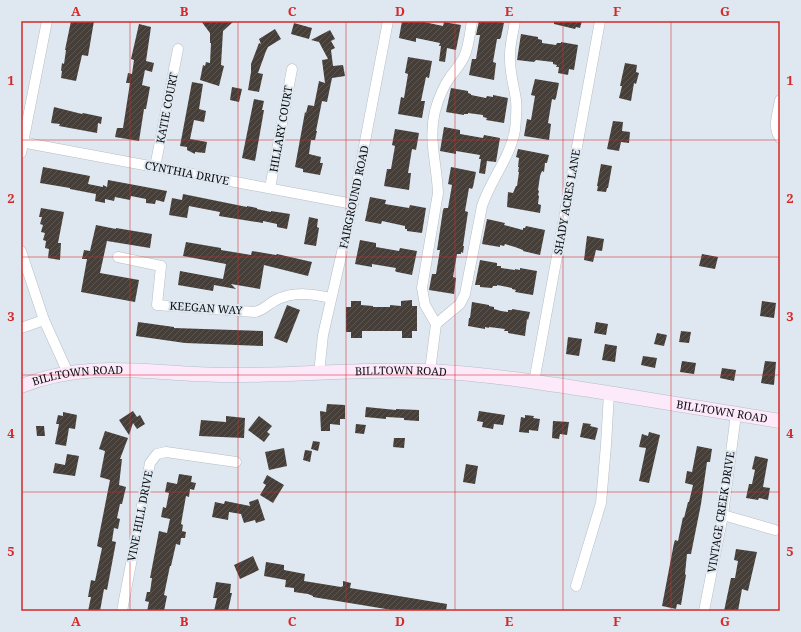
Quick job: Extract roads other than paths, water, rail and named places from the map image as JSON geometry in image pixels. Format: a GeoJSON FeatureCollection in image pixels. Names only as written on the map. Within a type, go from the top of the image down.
{"type":"FeatureCollection","features":[{"type":"Feature","properties":{"kind":"main road","name":"BILLTOWN ROAD"},"geometry":{"type":"LineString","coordinates":[[21,386],[44,378],[85,370],[102,369],[224,376],[430,371],[534,382],[780,421]]}},
{"type":"Feature","properties":{"kind":"street"},"geometry":{"type":"LineString","coordinates":[[21,152],[47,21]]}},
{"type":"Feature","properties":{"kind":"street","name":"FAIRGROUND ROAD"},"geometry":{"type":"LineString","coordinates":[[319,373],[323,335],[353,204],[388,21]]}},
{"type":"Feature","properties":{"kind":"street"},"geometry":{"type":"LineString","coordinates":[[430,371],[436,324],[425,305],[422,288],[438,193],[432,148],[432,125],[441,93],[463,58],[467,48],[472,21]]}},
{"type":"Feature","properties":{"kind":"street"},"geometry":{"type":"LineString","coordinates":[[436,324],[460,304],[465,294],[486,192],[504,163],[514,132],[516,101],[509,59],[516,21]]}},
{"type":"Feature","properties":{"kind":"street","name":"SHADY ACRES LANE"},"geometry":{"type":"LineString","coordinates":[[534,382],[600,21]]}},
{"type":"Feature","properties":{"kind":"street","name":"KATIE COURT"},"geometry":{"type":"LineString","coordinates":[[156,167],[178,49]]}},
{"type":"Feature","properties":{"kind":"street","name":"HILLARY COURT"},"geometry":{"type":"LineString","coordinates":[[270,188],[292,69]]}},
{"type":"Feature","properties":{"kind":"street"},"geometry":{"type":"LineString","coordinates":[[780,100],[776,126],[778,137],[780,138]]}},
{"type":"Feature","properties":{"kind":"street","name":"CYNTHIA DRIVE"},"geometry":{"type":"LineString","coordinates":[[22,142],[353,204]]}},
{"type":"Feature","properties":{"kind":"street"},"geometry":{"type":"LineString","coordinates":[[21,251],[44,320],[68,373]]}},
{"type":"Feature","properties":{"kind":"street","name":"KEEGAN WAY"},"geometry":{"type":"LineString","coordinates":[[118,256],[161,266],[157,305],[255,312],[262,310],[277,300],[289,295],[310,294],[331,298]]}},
{"type":"Feature","properties":{"kind":"street"},"geometry":{"type":"LineString","coordinates":[[21,328],[44,320]]}},
{"type":"Feature","properties":{"kind":"street"},"geometry":{"type":"LineString","coordinates":[[576,586],[600,503],[606,445],[608,393]]}},
{"type":"Feature","properties":{"kind":"street","name":"VINTAGE CREEK DRIVE"},"geometry":{"type":"LineString","coordinates":[[704,611],[723,515],[736,414]]}},
{"type":"Feature","properties":{"kind":"street","name":"VINE HILL DRIVE"},"geometry":{"type":"LineString","coordinates":[[122,611],[150,463],[158,454],[166,452],[236,462]]}},
{"type":"Feature","properties":{"kind":"street"},"geometry":{"type":"LineString","coordinates":[[723,515],[775,530]]}}]}
